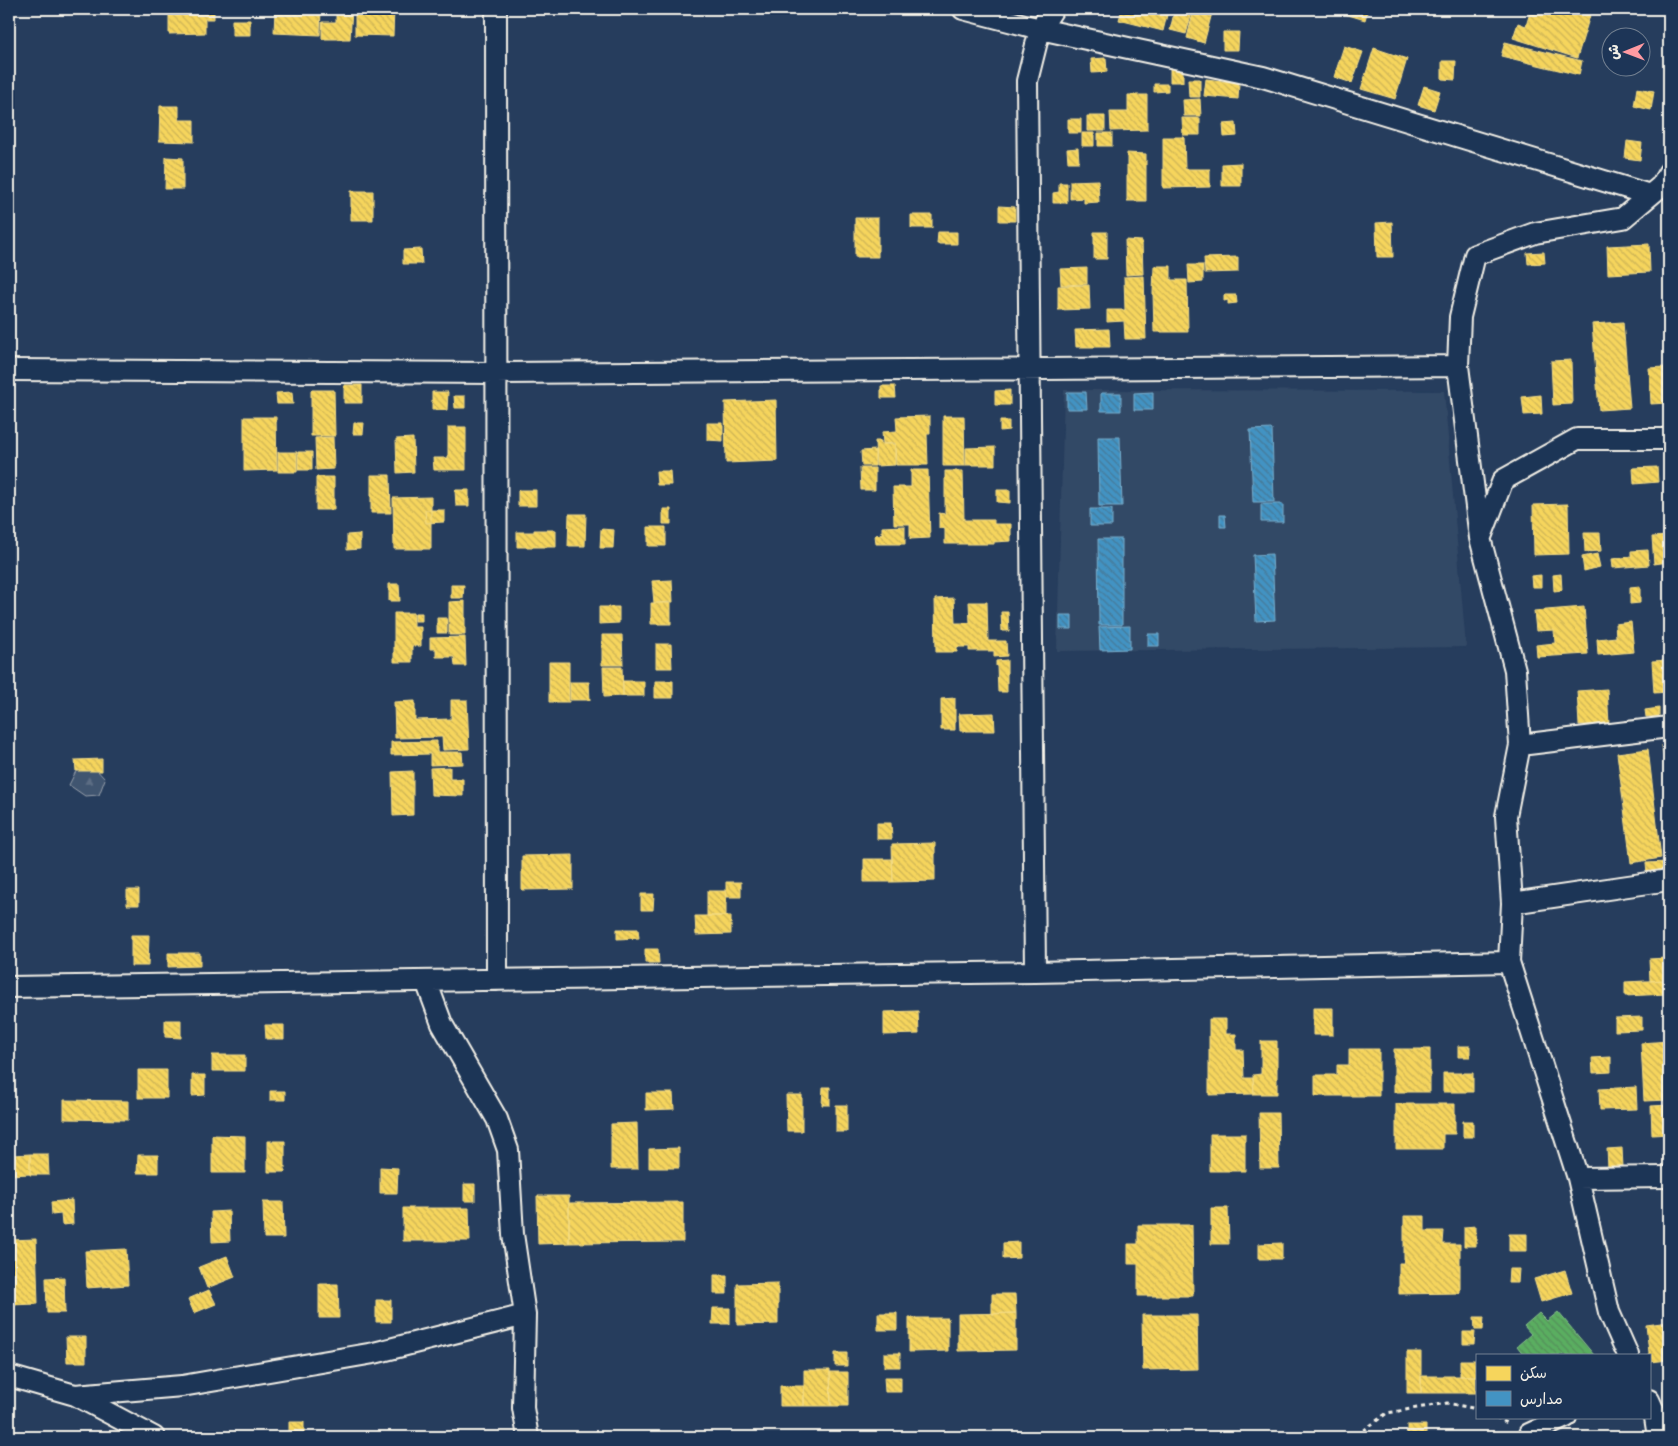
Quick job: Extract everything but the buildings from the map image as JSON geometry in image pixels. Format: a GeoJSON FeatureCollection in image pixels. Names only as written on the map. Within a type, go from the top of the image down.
{"type":"FeatureCollection","features":[{"type":"Feature","properties":{"kind":"street"},"geometry":{"type":"LineString","coordinates":[[496,9],[497,980]]}},
{"type":"Feature","properties":{"kind":"street"},"geometry":{"type":"LineString","coordinates":[[963,9],[1040,28],[1263,77],[1650,195]]}},
{"type":"Feature","properties":{"kind":"street"},"geometry":{"type":"LineString","coordinates":[[1035,972],[1028,369],[1027,81],[1040,28],[1053,9]]}},
{"type":"Feature","properties":{"kind":"street"},"geometry":{"type":"LineString","coordinates":[[1628,1354],[1609,1312],[1578,1178],[1509,962],[1512,903],[1506,816],[1520,746],[1515,670],[1480,538],[1458,366],[1460,317],[1475,255],[1535,233],[1623,218],[1661,186],[1669,172]]}},
{"type":"Feature","properties":{"kind":"street"},"geometry":{"type":"LineString","coordinates":[[9,370],[496,373],[1458,366]]}},
{"type":"Feature","properties":{"kind":"street"},"geometry":{"type":"LineString","coordinates":[[1480,538],[1503,480],[1576,439],[1669,439]]}},
{"type":"Feature","properties":{"kind":"street"},"geometry":{"type":"LineString","coordinates":[[1520,746],[1669,727]]}},
{"type":"Feature","properties":{"kind":"street"},"geometry":{"type":"LineString","coordinates":[[1512,903],[1669,880]]}},
{"type":"Feature","properties":{"kind":"street"},"geometry":{"type":"LineString","coordinates":[[9,987],[1035,972],[1509,962]]}},
{"type":"Feature","properties":{"kind":"street"},"geometry":{"type":"LineString","coordinates":[[426,981],[442,1024],[497,1120],[508,1150],[513,1234],[525,1314],[523,1408],[528,1437]]}},
{"type":"Feature","properties":{"kind":"street"},"geometry":{"type":"LineString","coordinates":[[1578,1178],[1669,1177]]}},
{"type":"Feature","properties":{"kind":"street"},"geometry":{"type":"LineString","coordinates":[[75,1395],[182,1386],[364,1355],[525,1314]]}},
{"type":"Feature","properties":{"kind":"street"},"geometry":{"type":"LineString","coordinates":[[9,1376],[75,1395],[154,1437]]}},
{"type":"Feature","properties":{"kind":"street"},"geometry":{"type":"LineString","coordinates":[[1650,1402],[1654,1412],[1658,1437]]}},
{"type":"Feature","properties":{"kind":"street"},"geometry":{"type":"LineString","coordinates":[[1528,1437],[1529,1434],[1564,1418]]}},
{"type":"Feature","properties":{"kind":"path"},"geometry":{"type":"LineString","coordinates":[[1349,1437],[1359,1434],[1387,1413],[1447,1403],[1476,1409]]}},
{"type":"Feature","properties":{"kind":"shaded area"},"geometry":{"type":"Polygon","coordinates":[[[1064,390],[1444,391],[1466,647],[1057,651],[1064,390]]]}},
{"type":"Feature","properties":{"kind":"green space"},"geometry":{"type":"Polygon","coordinates":[[[78,767],[94,767],[105,779],[99,795],[85,796],[69,785],[78,767]]]}}]}
